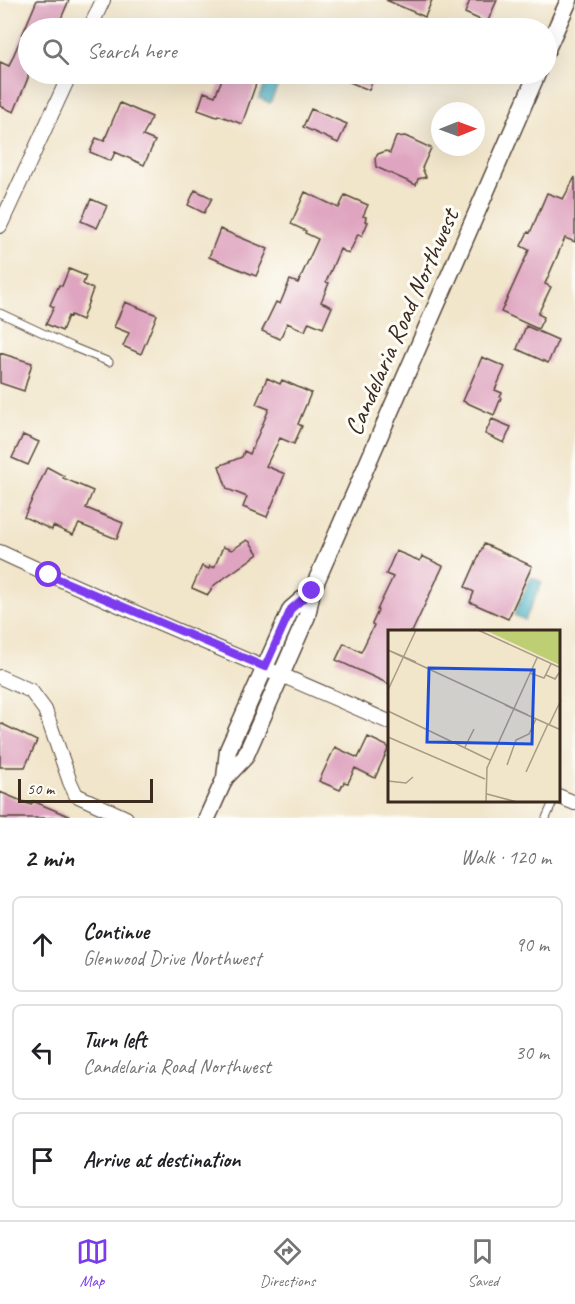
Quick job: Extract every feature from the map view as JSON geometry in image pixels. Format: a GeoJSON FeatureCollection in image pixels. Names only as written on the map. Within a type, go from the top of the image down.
{"type":"FeatureCollection","features":[{"type":"Feature","properties":{"kind":"street"},"geometry":{"type":"LineString","coordinates":[[95,18],[103,0]]}},
{"type":"Feature","properties":{"kind":"street"},"geometry":{"type":"LineString","coordinates":[[557,27],[569,0]]}},
{"type":"Feature","properties":{"kind":"street"},"geometry":{"type":"LineString","coordinates":[[0,226],[65,84]]}},
{"type":"Feature","properties":{"kind":"street","name":"Candelaria Road Northwest"},"geometry":{"type":"LineString","coordinates":[[225,778],[245,757],[282,674],[307,616],[312,591],[533,84]]}},
{"type":"Feature","properties":{"kind":"street"},"geometry":{"type":"LineString","coordinates":[[0,552],[388,722]]}},
{"type":"Feature","properties":{"kind":"street","name":"Candelaria Road Northwest"},"geometry":{"type":"LineString","coordinates":[[207,818],[225,778],[228,750],[291,609],[312,591]]}},
{"type":"Feature","properties":{"kind":"street"},"geometry":{"type":"LineString","coordinates":[[0,677],[31,691],[45,710],[76,795],[126,818]]}},
{"type":"Feature","properties":{"kind":"street"},"geometry":{"type":"LineString","coordinates":[[560,797],[575,803]]}},
{"type":"Feature","properties":{"kind":"lane"},"geometry":{"type":"LineString","coordinates":[[0,313],[109,362]]}},
{"type":"Feature","properties":{"kind":"lane"},"geometry":{"type":"LineString","coordinates":[[546,818],[552,803]]}},
{"type":"Feature","properties":{"kind":"water"},"geometry":{"type":"Polygon","coordinates":[[[265,84],[278,84],[270,103],[259,98],[265,84]]]}},
{"type":"Feature","properties":{"kind":"water"},"geometry":{"type":"Polygon","coordinates":[[[531,577],[542,582],[525,620],[514,615],[531,577]]]}},
{"type":"Feature","properties":{"kind":"building"},"geometry":{"type":"Polygon","coordinates":[[[37,0],[69,0],[61,18],[29,18],[37,0]]]}},
{"type":"Feature","properties":{"kind":"building"},"geometry":{"type":"Polygon","coordinates":[[[386,0],[432,0],[425,17],[386,0]]]}},
{"type":"Feature","properties":{"kind":"building"},"geometry":{"type":"Polygon","coordinates":[[[470,0],[497,0],[489,18],[476,18],[465,13],[470,0]]]}},
{"type":"Feature","properties":{"kind":"building"},"geometry":{"type":"Polygon","coordinates":[[[18,45],[18,84],[26,84],[14,112],[0,106],[0,62],[9,66],[18,45]]]}},
{"type":"Feature","properties":{"kind":"building"},"geometry":{"type":"Polygon","coordinates":[[[220,84],[256,84],[242,124],[198,110],[204,92],[215,96],[220,84]]]}},
{"type":"Feature","properties":{"kind":"building"},"geometry":{"type":"Polygon","coordinates":[[[354,84],[371,84],[369,90],[354,84]]]}},
{"type":"Feature","properties":{"kind":"building"},"geometry":{"type":"Polygon","coordinates":[[[120,103],[152,117],[143,136],[155,141],[144,165],[115,152],[111,161],[90,152],[96,138],[104,141],[120,103]]]}},
{"type":"Feature","properties":{"kind":"building"},"geometry":{"type":"Polygon","coordinates":[[[311,109],[347,124],[338,143],[303,127],[311,109]]]}},
{"type":"Feature","properties":{"kind":"building"},"geometry":{"type":"Polygon","coordinates":[[[405,136],[431,148],[422,168],[426,177],[418,179],[416,185],[376,167],[375,158],[386,151],[390,153],[396,137],[405,136]]]}},
{"type":"Feature","properties":{"kind":"building"},"geometry":{"type":"Polygon","coordinates":[[[575,177],[575,242],[565,238],[545,284],[551,287],[538,314],[544,317],[538,329],[501,312],[529,250],[521,246],[528,232],[530,233],[547,193],[563,199],[575,177]]]}},
{"type":"Feature","properties":{"kind":"building"},"geometry":{"type":"Polygon","coordinates":[[[195,190],[212,198],[204,213],[188,205],[195,190]]]}},
{"type":"Feature","properties":{"kind":"building"},"geometry":{"type":"Polygon","coordinates":[[[305,192],[339,208],[345,195],[368,205],[363,216],[368,222],[362,236],[358,234],[349,254],[340,249],[326,282],[329,283],[321,302],[332,307],[323,328],[309,322],[305,331],[287,323],[280,339],[262,331],[276,302],[280,304],[290,280],[298,283],[318,239],[291,224],[305,192]]]}},
{"type":"Feature","properties":{"kind":"building"},"geometry":{"type":"Polygon","coordinates":[[[91,199],[107,206],[97,228],[81,221],[91,199]]]}},
{"type":"Feature","properties":{"kind":"building"},"geometry":{"type":"Polygon","coordinates":[[[220,229],[268,249],[256,276],[209,257],[220,229]]]}},
{"type":"Feature","properties":{"kind":"building"},"geometry":{"type":"Polygon","coordinates":[[[69,269],[86,276],[83,284],[93,289],[82,320],[68,316],[62,331],[46,324],[54,307],[50,305],[69,269]]]}},
{"type":"Feature","properties":{"kind":"building"},"geometry":{"type":"Polygon","coordinates":[[[125,302],[157,315],[141,354],[123,346],[129,333],[114,327],[125,302]]]}},
{"type":"Feature","properties":{"kind":"building"},"geometry":{"type":"Polygon","coordinates":[[[526,326],[558,340],[548,363],[517,349],[526,326]]]}},
{"type":"Feature","properties":{"kind":"building"},"geometry":{"type":"Polygon","coordinates":[[[0,353],[32,363],[24,391],[0,383],[0,353]]]}},
{"type":"Feature","properties":{"kind":"building"},"geometry":{"type":"Polygon","coordinates":[[[482,357],[505,367],[495,390],[502,393],[494,415],[463,401],[482,357]]]}},
{"type":"Feature","properties":{"kind":"building"},"geometry":{"type":"Polygon","coordinates":[[[267,378],[280,384],[282,380],[311,393],[298,424],[302,426],[294,444],[280,438],[266,466],[285,474],[267,517],[243,507],[247,497],[227,489],[219,466],[242,457],[244,451],[250,454],[269,409],[256,404],[267,378]]]}},
{"type":"Feature","properties":{"kind":"building"},"geometry":{"type":"Polygon","coordinates":[[[492,419],[511,427],[504,443],[485,434],[492,419]]]}},
{"type":"Feature","properties":{"kind":"building"},"geometry":{"type":"Polygon","coordinates":[[[23,435],[39,442],[28,465],[12,458],[23,435]]]}},
{"type":"Feature","properties":{"kind":"building"},"geometry":{"type":"Polygon","coordinates":[[[47,467],[64,476],[63,478],[93,491],[86,508],[123,523],[117,539],[79,524],[73,535],[53,526],[52,530],[24,517],[47,467]]]}},
{"type":"Feature","properties":{"kind":"building"},"geometry":{"type":"Polygon","coordinates":[[[247,540],[258,554],[213,586],[208,595],[192,588],[202,566],[209,569],[210,566],[214,568],[223,547],[232,550],[247,540]]]}},
{"type":"Feature","properties":{"kind":"building"},"geometry":{"type":"Polygon","coordinates":[[[484,544],[532,566],[508,619],[470,602],[474,592],[465,587],[484,544]]]}},
{"type":"Feature","properties":{"kind":"building"},"geometry":{"type":"Polygon","coordinates":[[[396,551],[420,561],[422,556],[443,566],[413,630],[388,630],[388,684],[336,660],[344,643],[361,652],[393,577],[386,574],[396,551]]]}},
{"type":"Feature","properties":{"kind":"building"},"geometry":{"type":"Polygon","coordinates":[[[0,723],[37,741],[25,767],[0,767],[0,723]]]}},
{"type":"Feature","properties":{"kind":"building"},"geometry":{"type":"Polygon","coordinates":[[[368,737],[388,747],[375,778],[355,768],[348,783],[344,782],[340,790],[319,781],[335,747],[358,758],[368,737]]]}},
{"type":"Feature","properties":{"kind":"building"},"geometry":{"type":"Polygon","coordinates":[[[0,792],[31,805],[33,801],[73,818],[0,818],[0,792]]]}},
{"type":"Feature","properties":{"kind":"route"},"geometry":{"type":"LineString","coordinates":[[49,575],[265,667],[291,609],[312,591]]}}]}
